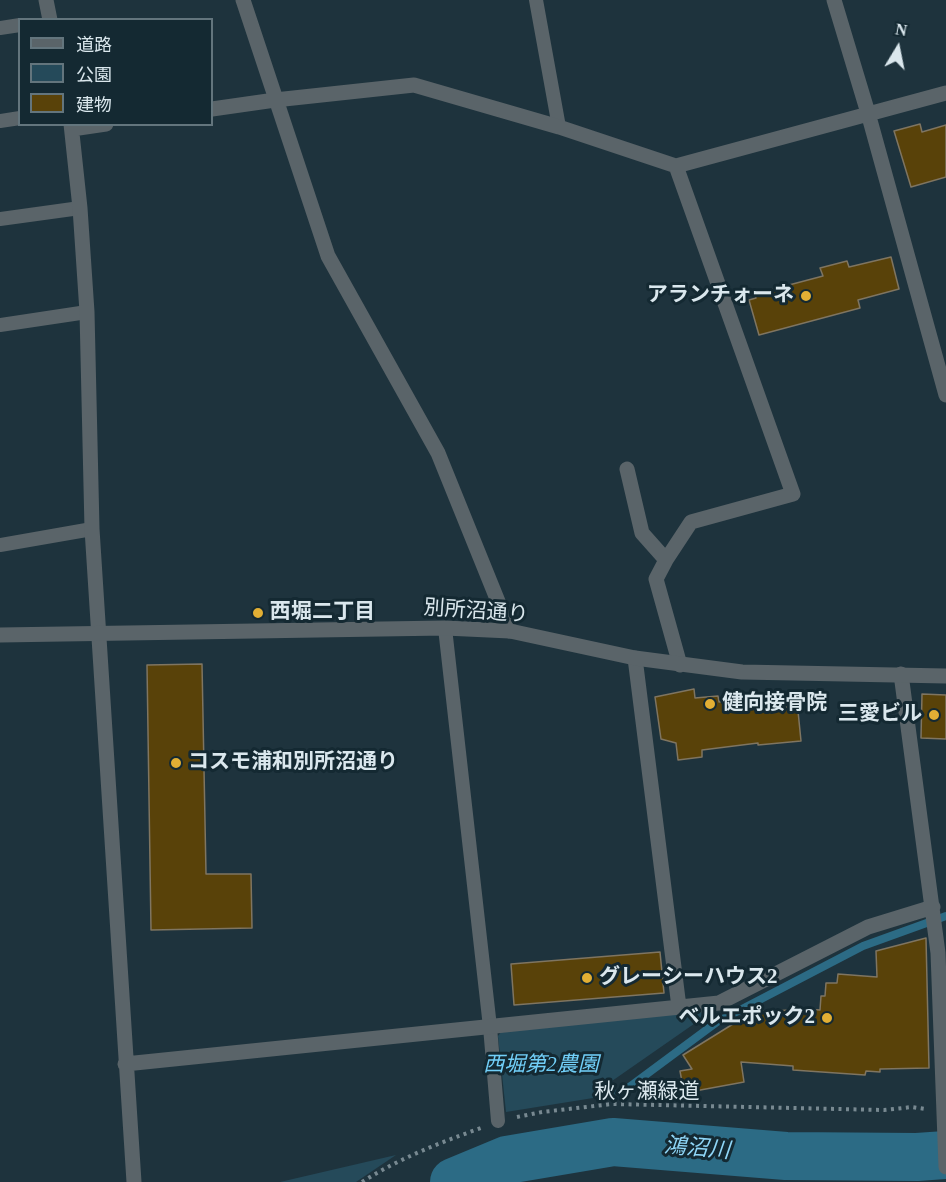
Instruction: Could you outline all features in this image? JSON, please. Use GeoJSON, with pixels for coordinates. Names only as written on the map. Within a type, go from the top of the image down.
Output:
{"type":"FeatureCollection","features":[{"type":"Feature","properties":{"kind":"street"},"geometry":{"type":"LineString","coordinates":[[46,0],[50,18]]}},
{"type":"Feature","properties":{"kind":"street"},"geometry":{"type":"LineString","coordinates":[[243,0],[328,256],[438,453],[510,631]]}},
{"type":"Feature","properties":{"kind":"street"},"geometry":{"type":"LineString","coordinates":[[834,0],[868,113],[946,395]]}},
{"type":"Feature","properties":{"kind":"street"},"geometry":{"type":"LineString","coordinates":[[213,109],[414,85],[676,166],[946,93]]}},
{"type":"Feature","properties":{"kind":"street"},"geometry":{"type":"LineString","coordinates":[[72,127],[87,312],[92,529],[134,1182]]}},
{"type":"Feature","properties":{"kind":"street"},"geometry":{"type":"LineString","coordinates":[[676,166],[793,494],[691,522],[656,579],[680,665]]}},
{"type":"Feature","properties":{"kind":"street"},"geometry":{"type":"LineString","coordinates":[[627,469],[642,533],[666,560]]}},
{"type":"Feature","properties":{"kind":"street","name":"別所沼通り"},"geometry":{"type":"LineString","coordinates":[[0,635],[445,628],[510,631],[635,658],[742,672],[946,676]]}},
{"type":"Feature","properties":{"kind":"street"},"geometry":{"type":"LineString","coordinates":[[635,658],[679,1007]]}},
{"type":"Feature","properties":{"kind":"street"},"geometry":{"type":"LineString","coordinates":[[901,674],[933,908],[939,931],[946,1167]]}},
{"type":"Feature","properties":{"kind":"street"},"geometry":{"type":"LineString","coordinates":[[126,1064],[719,1003],[868,927],[933,908]]}},
{"type":"Feature","properties":{"kind":"lane"},"geometry":{"type":"LineString","coordinates":[[536,0],[559,128]]}},
{"type":"Feature","properties":{"kind":"lane"},"geometry":{"type":"LineString","coordinates":[[0,28],[18,25]]}},
{"type":"Feature","properties":{"kind":"lane"},"geometry":{"type":"LineString","coordinates":[[0,121],[18,118]]}},
{"type":"Feature","properties":{"kind":"lane"},"geometry":{"type":"LineString","coordinates":[[0,219],[80,208]]}},
{"type":"Feature","properties":{"kind":"lane"},"geometry":{"type":"LineString","coordinates":[[0,325],[87,312]]}},
{"type":"Feature","properties":{"kind":"lane"},"geometry":{"type":"LineString","coordinates":[[0,544],[92,529]]}},
{"type":"Feature","properties":{"kind":"lane"},"geometry":{"type":"LineString","coordinates":[[445,628],[490,1027],[498,1121]]}},
{"type":"Feature","properties":{"kind":"path","name":"秋ヶ瀬緑道"},"geometry":{"type":"LineString","coordinates":[[362,1182],[428,1146],[498,1121],[542,1112],[612,1104],[884,1110],[912,1107],[944,1113]]}},
{"type":"Feature","properties":{"kind":"green space","name":"西堀第2農園"},"geometry":{"type":"Polygon","coordinates":[[[714,1010],[612,1081],[618,1094],[506,1112],[498,1036],[504,1028],[714,1010]]]}},
{"type":"Feature","properties":{"kind":"green space"},"geometry":{"type":"Polygon","coordinates":[[[396,1155],[356,1182],[280,1182],[396,1155]]]}},
{"type":"Feature","properties":{"kind":"building"},"geometry":{"type":"Polygon","coordinates":[[[920,124],[922,132],[946,125],[946,177],[911,187],[894,131],[920,124]]]}},
{"type":"Feature","properties":{"kind":"building","name":"アランチォーネ"},"geometry":{"type":"Polygon","coordinates":[[[891,257],[899,289],[858,300],[860,308],[759,335],[749,300],[756,298],[755,294],[823,276],[820,268],[847,261],[849,267],[891,257]]]}},
{"type":"Feature","properties":{"kind":"building","name":"コスモ浦和別所沼通り"},"geometry":{"type":"Polygon","coordinates":[[[202,664],[206,874],[251,874],[252,928],[151,930],[147,665],[202,664]]]}},
{"type":"Feature","properties":{"kind":"building"},"geometry":{"type":"Polygon","coordinates":[[[694,689],[695,698],[718,696],[719,702],[762,697],[764,709],[787,707],[788,712],[798,711],[801,741],[758,745],[758,743],[702,750],[702,757],[678,760],[676,743],[661,739],[655,697],[694,689]]]}},
{"type":"Feature","properties":{"kind":"building","name":"三愛ビル"},"geometry":{"type":"Polygon","coordinates":[[[922,694],[946,695],[946,739],[921,738],[922,694]]]}},
{"type":"Feature","properties":{"kind":"building"},"geometry":{"type":"Polygon","coordinates":[[[926,938],[929,1068],[880,1069],[880,1072],[866,1071],[865,1075],[793,1070],[793,1066],[741,1062],[744,1082],[684,1093],[680,1071],[692,1069],[683,1055],[733,1024],[733,1019],[745,1019],[745,1012],[792,1010],[792,1008],[820,1010],[821,996],[825,996],[826,983],[837,983],[838,974],[877,977],[876,951],[926,938]]]}},
{"type":"Feature","properties":{"kind":"building","name":"グレーシーハウス2"},"geometry":{"type":"Polygon","coordinates":[[[660,952],[664,993],[514,1005],[511,964],[660,952]]]}},
{"type":"Feature","properties":{"kind":"waterway"},"geometry":{"type":"LineString","coordinates":[[628,1088],[717,1022],[863,946],[946,916]]}},
{"type":"Feature","properties":{"kind":"waterway","name":"鴻沼川"},"geometry":{"type":"LineString","coordinates":[[454,1182],[507,1160],[613,1142],[786,1156],[917,1157],[946,1155]]}},
{"type":"Feature","properties":{"kind":"place","name":"アランチォーネ"},"geometry":{"type":"Point","coordinates":[806,296]}},
{"type":"Feature","properties":{"kind":"place","name":"西堀二丁目"},"geometry":{"type":"Point","coordinates":[258,613]}},
{"type":"Feature","properties":{"kind":"place","name":"健向接骨院"},"geometry":{"type":"Point","coordinates":[710,704]}},
{"type":"Feature","properties":{"kind":"place","name":"三愛ビル"},"geometry":{"type":"Point","coordinates":[934,715]}},
{"type":"Feature","properties":{"kind":"place","name":"コスモ浦和別所沼通り"},"geometry":{"type":"Point","coordinates":[176,763]}},
{"type":"Feature","properties":{"kind":"place","name":"グレーシーハウス2"},"geometry":{"type":"Point","coordinates":[587,978]}},
{"type":"Feature","properties":{"kind":"place","name":"ベルエポック2"},"geometry":{"type":"Point","coordinates":[827,1018]}}]}
